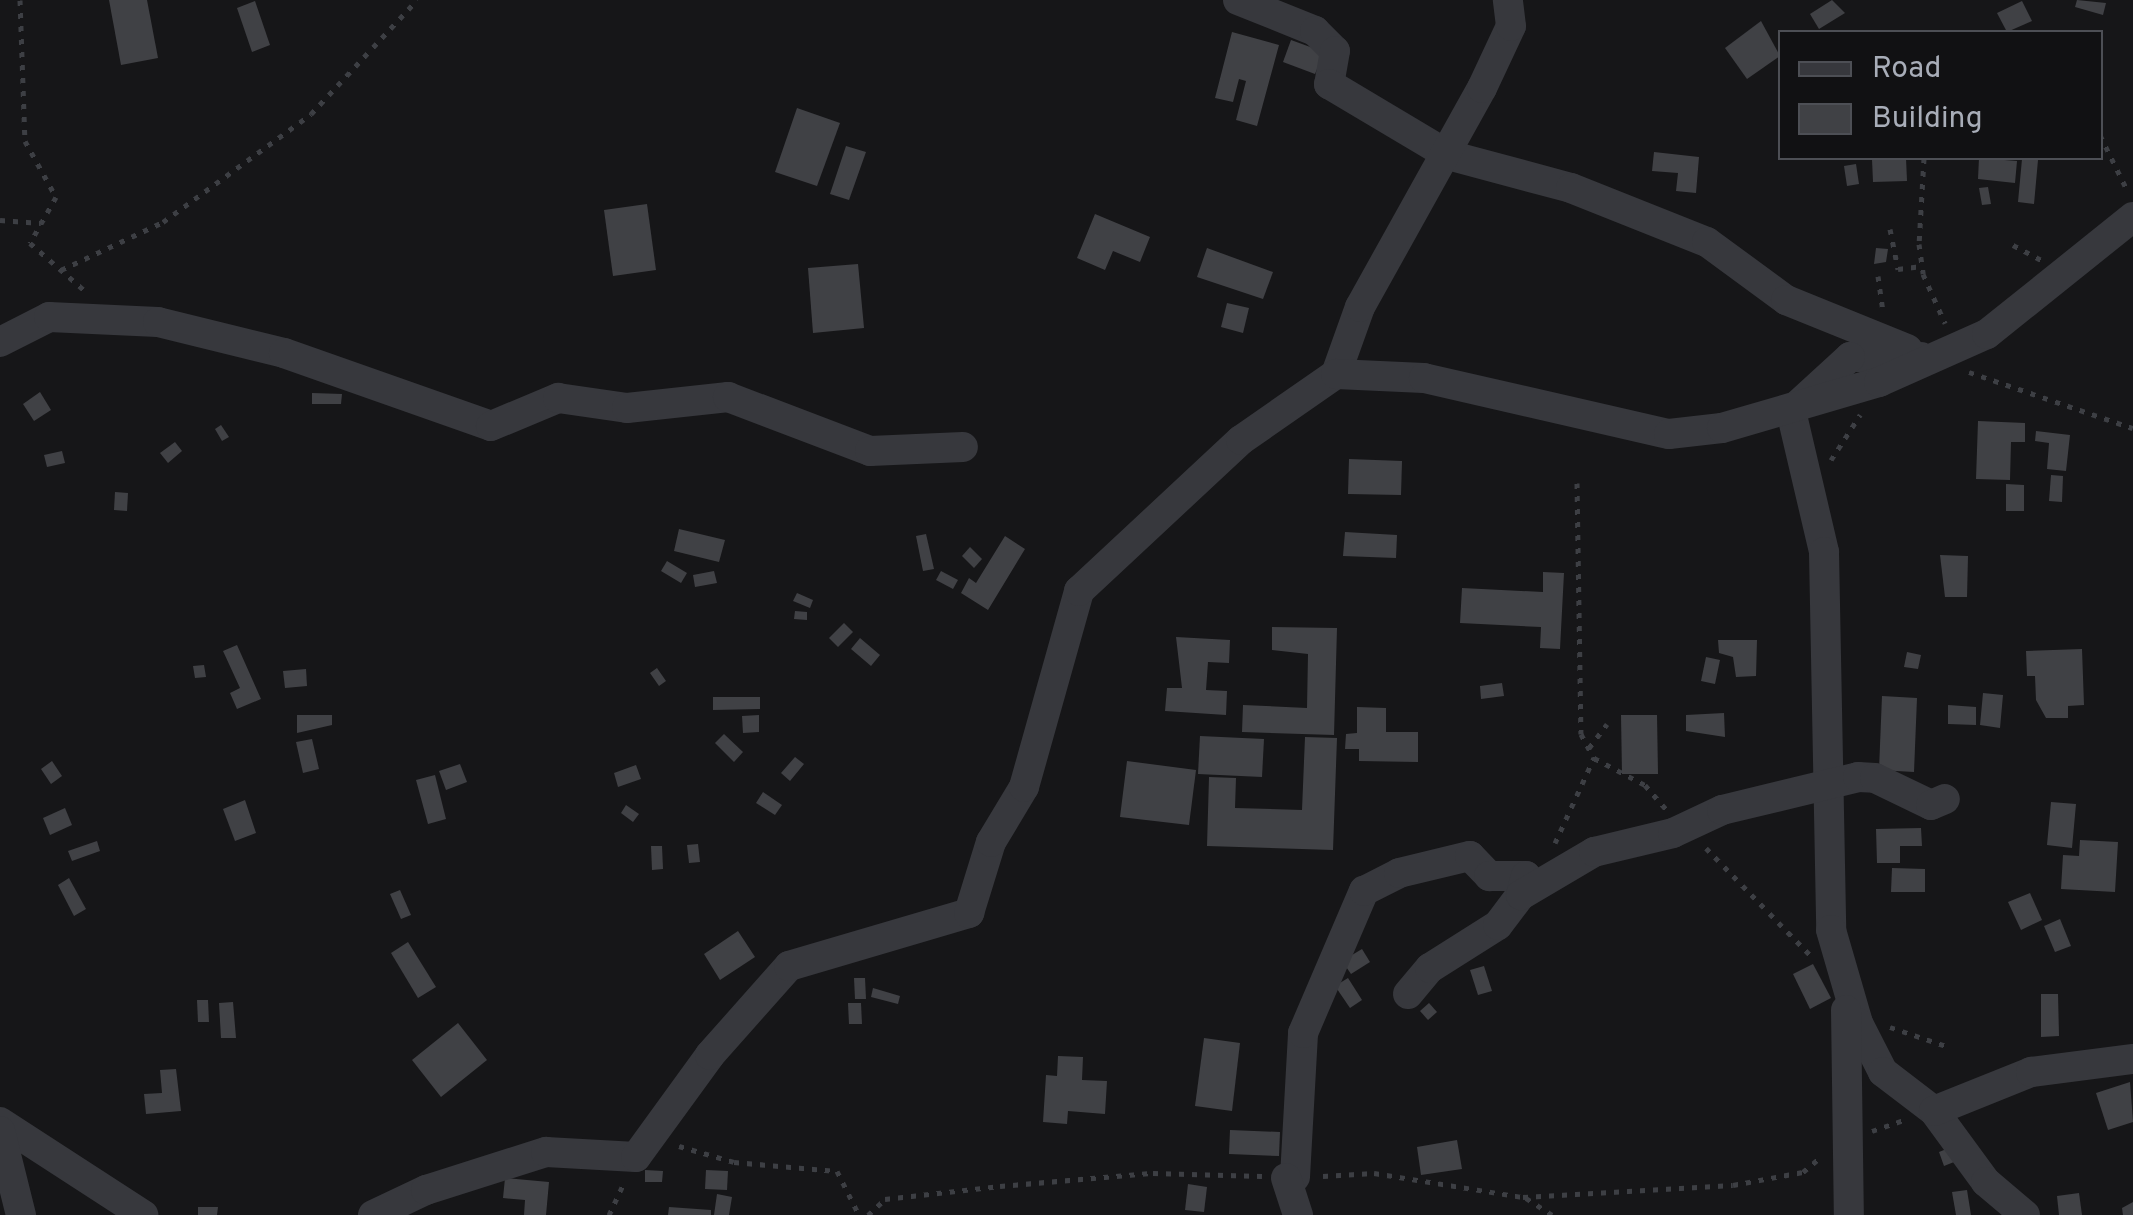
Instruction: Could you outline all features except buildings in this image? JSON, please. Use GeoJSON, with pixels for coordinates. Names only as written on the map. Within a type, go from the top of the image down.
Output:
{"type":"FeatureCollection","features":[{"type":"Feature","properties":{"kind":"street"},"geometry":{"type":"LineString","coordinates":[[1238,0],[1316,31],[1335,51],[1329,84],[1448,155],[1572,188],[1707,242],[1786,300],[1931,356]]}},
{"type":"Feature","properties":{"kind":"street"},"geometry":{"type":"LineString","coordinates":[[373,1215],[546,1152],[636,1157],[710,1055],[789,966],[970,913],[991,842],[1024,786],[1080,591],[1241,440],[1336,374],[1360,307],[1448,155],[1510,26],[1508,0]]}},
{"type":"Feature","properties":{"kind":"street"},"geometry":{"type":"LineString","coordinates":[[1336,374],[1424,378],[1669,434],[1791,411],[1879,382],[1987,334],[2133,213]]}},
{"type":"Feature","properties":{"kind":"street"},"geometry":{"type":"LineString","coordinates":[[0,342],[49,317],[158,322],[284,353],[491,426],[558,398],[627,408],[728,397],[870,451],[964,447]]}},
{"type":"Feature","properties":{"kind":"street"},"geometry":{"type":"LineString","coordinates":[[1791,411],[1850,357],[1931,356]]}},
{"type":"Feature","properties":{"kind":"street"},"geometry":{"type":"LineString","coordinates":[[1791,411],[1824,552],[1831,930],[1847,994],[1883,1072],[1934,1111],[1986,1182],[2025,1215]]}},
{"type":"Feature","properties":{"kind":"street"},"geometry":{"type":"LineString","coordinates":[[1408,994],[1430,968],[1498,925],[1532,887],[1594,852],[1685,827],[1722,810],[1876,778],[1930,805],[1945,799]]}},
{"type":"Feature","properties":{"kind":"street"},"geometry":{"type":"LineString","coordinates":[[1298,1215],[1290,1177],[1303,1033],[1364,891],[1399,873],[1470,856],[1489,876],[1526,876],[1532,887]]}},
{"type":"Feature","properties":{"kind":"street"},"geometry":{"type":"LineString","coordinates":[[1847,994],[1848,1215]]}},
{"type":"Feature","properties":{"kind":"street"},"geometry":{"type":"LineString","coordinates":[[1934,1111],[2031,1072],[2133,1059]]}},
{"type":"Feature","properties":{"kind":"street"},"geometry":{"type":"LineString","coordinates":[[0,1122],[143,1215]]}},
{"type":"Feature","properties":{"kind":"street"},"geometry":{"type":"LineString","coordinates":[[0,1131],[21,1215]]}},
{"type":"Feature","properties":{"kind":"path"},"geometry":{"type":"LineString","coordinates":[[20,0],[26,142],[56,197],[30,243],[117,320]]}},
{"type":"Feature","properties":{"kind":"path"},"geometry":{"type":"LineString","coordinates":[[61,270],[163,222],[311,114],[416,0]]}},
{"type":"Feature","properties":{"kind":"path"},"geometry":{"type":"LineString","coordinates":[[2103,142],[2133,213]]}},
{"type":"Feature","properties":{"kind":"path"},"geometry":{"type":"LineString","coordinates":[[1924,160],[1922,266],[1952,338],[1931,356],[2133,428]]}},
{"type":"Feature","properties":{"kind":"path"},"geometry":{"type":"LineString","coordinates":[[0,220],[41,223]]}},
{"type":"Feature","properties":{"kind":"path"},"geometry":{"type":"LineString","coordinates":[[1890,229],[1898,270],[1922,266]]}},
{"type":"Feature","properties":{"kind":"path"},"geometry":{"type":"LineString","coordinates":[[1807,490],[1879,382]]}},
{"type":"Feature","properties":{"kind":"path"},"geometry":{"type":"LineString","coordinates":[[1577,483],[1580,734],[1594,758],[1645,784],[1847,994],[1920,1042],[1948,1047]]}},
{"type":"Feature","properties":{"kind":"path"},"geometry":{"type":"LineString","coordinates":[[1589,748],[1607,724]]}},
{"type":"Feature","properties":{"kind":"path"},"geometry":{"type":"LineString","coordinates":[[1532,887],[1594,758]]}},
{"type":"Feature","properties":{"kind":"path"},"geometry":{"type":"LineString","coordinates":[[868,1215],[885,1199],[1152,1173],[1290,1177],[1374,1173],[1523,1197],[1733,1185],[1804,1172],[1849,1142],[1934,1111]]}},
{"type":"Feature","properties":{"kind":"path"},"geometry":{"type":"LineString","coordinates":[[671,1150],[685,1143],[734,1162],[838,1171],[859,1215]]}},
{"type":"Feature","properties":{"kind":"path"},"geometry":{"type":"LineString","coordinates":[[1523,1197],[1552,1215]]}}]}
